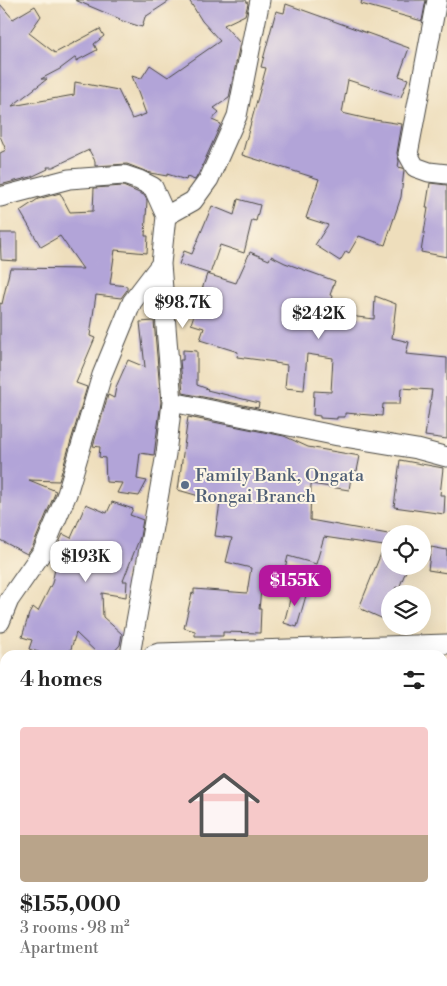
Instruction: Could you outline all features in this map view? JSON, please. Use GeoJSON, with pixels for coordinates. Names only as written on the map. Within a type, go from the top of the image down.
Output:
{"type":"FeatureCollection","features":[{"type":"Feature","properties":{"kind":"street"},"geometry":{"type":"LineString","coordinates":[[166,216],[193,201],[209,178],[237,116],[260,0]]}},
{"type":"Feature","properties":{"kind":"street"},"geometry":{"type":"LineString","coordinates":[[437,0],[408,154],[415,167],[429,172],[447,174]]}},
{"type":"Feature","properties":{"kind":"street"},"geometry":{"type":"LineString","coordinates":[[0,197],[69,179],[124,175],[153,188],[166,216],[161,264],[172,402],[166,454],[131,650]]}},
{"type":"Feature","properties":{"kind":"street"},"geometry":{"type":"LineString","coordinates":[[0,622],[9,600],[42,551],[67,494],[102,375],[132,302],[161,264]]}},
{"type":"Feature","properties":{"kind":"street"},"geometry":{"type":"LineString","coordinates":[[172,402],[338,436],[417,449],[447,457]]}},
{"type":"Feature","properties":{"kind":"street"},"geometry":{"type":"LineString","coordinates":[[255,650],[447,644]]}},
{"type":"Feature","properties":{"kind":"building"},"geometry":{"type":"Polygon","coordinates":[[[75,0],[171,0],[145,17],[142,27],[119,20],[75,0]]]}},
{"type":"Feature","properties":{"kind":"building"},"geometry":{"type":"Polygon","coordinates":[[[189,0],[246,0],[248,4],[245,15],[224,25],[240,43],[229,98],[214,108],[219,112],[212,120],[221,124],[195,180],[187,177],[186,180],[167,174],[167,176],[150,173],[127,164],[95,166],[95,161],[89,150],[53,167],[47,167],[48,169],[31,177],[0,185],[0,153],[6,150],[0,136],[0,4],[13,19],[35,6],[41,16],[29,33],[55,53],[100,29],[104,36],[94,44],[97,50],[76,61],[76,57],[60,69],[41,79],[47,79],[12,106],[74,95],[75,82],[118,90],[132,119],[146,114],[132,76],[141,79],[150,65],[168,77],[220,41],[202,21],[189,0]]]}},
{"type":"Feature","properties":{"kind":"building"},"geometry":{"type":"Polygon","coordinates":[[[362,0],[426,0],[422,21],[361,4],[362,0]]]}},
{"type":"Feature","properties":{"kind":"building"},"geometry":{"type":"Polygon","coordinates":[[[286,4],[409,48],[399,76],[408,79],[401,97],[348,80],[342,113],[402,124],[397,153],[398,167],[404,170],[401,197],[385,245],[359,236],[349,253],[346,251],[340,261],[315,245],[328,225],[306,218],[319,179],[242,155],[266,68],[261,67],[276,11],[284,13],[286,4]]]}},
{"type":"Feature","properties":{"kind":"building"},"geometry":{"type":"Polygon","coordinates":[[[430,183],[447,185],[447,257],[421,252],[430,183]]]}},
{"type":"Feature","properties":{"kind":"building"},"geometry":{"type":"Polygon","coordinates":[[[123,186],[144,195],[147,200],[145,236],[148,236],[147,253],[115,250],[110,284],[127,286],[127,290],[121,298],[96,295],[90,336],[95,338],[76,383],[87,387],[59,481],[29,480],[56,491],[33,546],[27,554],[0,540],[0,303],[2,304],[10,268],[83,269],[60,236],[41,247],[20,211],[38,199],[60,193],[70,212],[93,211],[94,188],[123,186]]]}},
{"type":"Feature","properties":{"kind":"building"},"geometry":{"type":"Polygon","coordinates":[[[238,199],[260,205],[256,221],[252,220],[244,253],[220,245],[210,274],[179,264],[184,251],[192,254],[212,206],[234,215],[238,199]]]}},
{"type":"Feature","properties":{"kind":"building"},"geometry":{"type":"Polygon","coordinates":[[[0,233],[17,233],[17,261],[1,260],[0,233]]]}},
{"type":"Feature","properties":{"kind":"building"},"geometry":{"type":"Polygon","coordinates":[[[250,252],[269,260],[271,256],[335,281],[330,295],[333,296],[332,300],[357,317],[374,319],[375,296],[396,304],[392,338],[409,342],[406,354],[447,358],[447,439],[425,436],[432,390],[401,388],[400,404],[383,404],[382,416],[345,413],[345,417],[337,417],[337,419],[320,418],[320,416],[313,415],[314,391],[331,392],[333,358],[307,354],[304,390],[285,388],[287,365],[237,357],[238,352],[200,340],[204,328],[191,324],[207,274],[236,283],[250,252]]]}},
{"type":"Feature","properties":{"kind":"building"},"geometry":{"type":"Polygon","coordinates":[[[154,321],[161,402],[154,455],[140,453],[137,479],[147,481],[139,496],[117,493],[122,483],[106,482],[105,458],[99,457],[100,447],[93,446],[108,395],[114,398],[116,387],[128,360],[145,367],[140,322],[154,321]]]}},
{"type":"Feature","properties":{"kind":"building"},"geometry":{"type":"Polygon","coordinates":[[[183,350],[197,351],[197,385],[207,390],[259,403],[258,408],[183,393],[180,360],[183,360],[183,350]]]}},
{"type":"Feature","properties":{"kind":"building"},"geometry":{"type":"Polygon","coordinates":[[[188,417],[284,436],[308,447],[360,456],[357,471],[352,471],[349,490],[311,484],[310,520],[381,533],[381,546],[324,537],[316,564],[288,556],[283,576],[263,571],[259,609],[261,609],[260,633],[223,632],[223,636],[195,636],[195,631],[184,628],[194,589],[247,593],[251,568],[226,562],[232,538],[215,536],[220,503],[202,498],[203,487],[199,496],[178,490],[188,417]]]}},
{"type":"Feature","properties":{"kind":"building"},"geometry":{"type":"Polygon","coordinates":[[[400,460],[443,468],[440,495],[445,495],[444,514],[394,507],[400,460]]]}},
{"type":"Feature","properties":{"kind":"building"},"geometry":{"type":"Polygon","coordinates":[[[112,502],[133,509],[130,515],[143,520],[140,537],[123,581],[127,581],[126,597],[102,593],[103,617],[122,634],[120,645],[116,650],[94,650],[76,633],[71,650],[29,649],[32,640],[22,637],[29,614],[33,607],[38,611],[52,583],[59,550],[56,549],[63,534],[71,538],[86,504],[107,513],[112,502]]]}},
{"type":"Feature","properties":{"kind":"building"},"geometry":{"type":"Polygon","coordinates":[[[431,547],[447,550],[447,573],[431,570],[431,547]]]}},
{"type":"Feature","properties":{"kind":"building"},"geometry":{"type":"Polygon","coordinates":[[[381,553],[381,575],[404,575],[400,585],[381,585],[381,618],[359,608],[381,553]]]}},
{"type":"Feature","properties":{"kind":"building"},"geometry":{"type":"Polygon","coordinates":[[[293,588],[307,592],[297,627],[284,623],[293,588]]]}},
{"type":"Feature","properties":{"kind":"place","name":"Family Bank, Ongata Rongai Branch"},"geometry":{"type":"Point","coordinates":[185,485]}}]}
